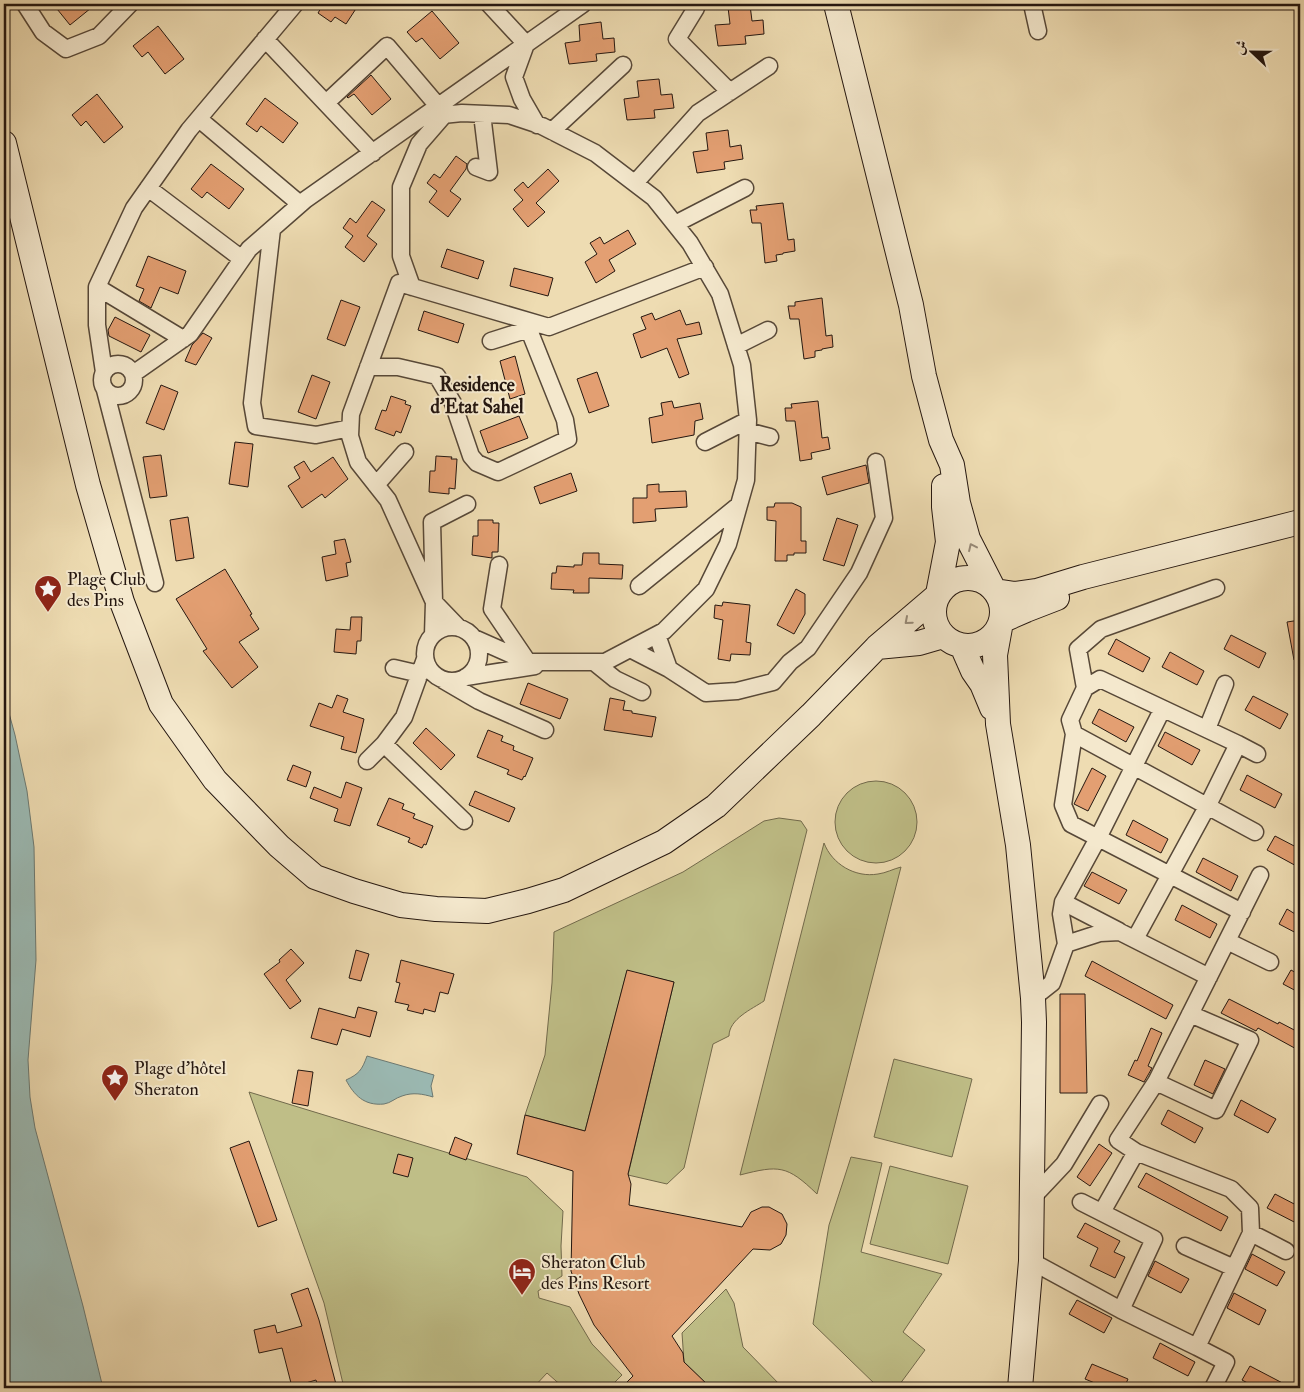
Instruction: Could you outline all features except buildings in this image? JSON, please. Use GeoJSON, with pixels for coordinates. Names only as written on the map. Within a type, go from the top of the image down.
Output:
{"type":"FeatureCollection","features":[{"type":"Feature","properties":{"kind":"main road"},"geometry":{"type":"LineString","coordinates":[[836,4],[911,305],[924,376],[941,440],[952,465],[958,503],[968,539],[995,590],[1002,611],[996,655],[998,724],[1018,845],[1033,998],[1031,1261],[1020,1388]]}},
{"type":"Feature","properties":{"kind":"main road"},"geometry":{"type":"LineString","coordinates":[[4,143],[90,494],[122,602],[161,704],[215,780],[279,846],[315,877],[354,891],[401,904],[436,909],[487,911],[564,890],[664,842],[716,806],[805,721],[877,647],[955,580],[977,579],[987,583],[995,590],[1015,594],[1037,591],[1300,522]]}},
{"type":"Feature","properties":{"kind":"main road"},"geometry":{"type":"LineString","coordinates":[[941,440],[944,507],[948,542],[938,594],[934,604],[934,616],[937,627],[952,641],[982,684],[998,724]]}},
{"type":"Feature","properties":{"kind":"main road"},"geometry":{"type":"LineString","coordinates":[[877,647],[952,641],[972,646],[981,644],[990,639],[1001,622],[1040,604],[1086,589],[1300,538]]}},
{"type":"Feature","properties":{"kind":"street"},"geometry":{"type":"LineString","coordinates":[[24,4],[43,32],[66,49],[99,36],[130,4]]}},
{"type":"Feature","properties":{"kind":"street"},"geometry":{"type":"LineString","coordinates":[[155,583],[102,381],[104,372],[97,325],[97,287],[134,208],[198,118],[295,4]]}},
{"type":"Feature","properties":{"kind":"street"},"geometry":{"type":"LineString","coordinates":[[489,4],[526,44]]}},
{"type":"Feature","properties":{"kind":"street"},"geometry":{"type":"LineString","coordinates":[[133,374],[190,334],[249,249],[300,204],[423,117],[441,110],[526,44],[582,4]]}},
{"type":"Feature","properties":{"kind":"street"},"geometry":{"type":"LineString","coordinates":[[1032,4],[1038,31]]}},
{"type":"Feature","properties":{"kind":"street"},"geometry":{"type":"LineString","coordinates":[[696,8],[677,39],[730,92]]}},
{"type":"Feature","properties":{"kind":"street"},"geometry":{"type":"LineString","coordinates":[[265,39],[373,153]]}},
{"type":"Feature","properties":{"kind":"street"},"geometry":{"type":"LineString","coordinates":[[526,44],[514,77],[522,99],[545,128]]}},
{"type":"Feature","properties":{"kind":"street"},"geometry":{"type":"LineString","coordinates":[[326,103],[386,46],[441,110],[510,115],[545,128],[595,153],[654,198],[690,243],[705,267],[720,294],[742,365],[748,425],[746,480],[728,544],[706,589],[664,631],[605,662],[528,662],[474,638],[459,628],[434,602],[388,500],[358,462],[350,436],[351,414],[399,283],[527,324],[550,327],[705,267]]}},
{"type":"Feature","properties":{"kind":"street"},"geometry":{"type":"LineString","coordinates":[[545,128],[623,65]]}},
{"type":"Feature","properties":{"kind":"street"},"geometry":{"type":"LineString","coordinates":[[634,183],[698,113],[769,66]]}},
{"type":"Feature","properties":{"kind":"street"},"geometry":{"type":"LineString","coordinates":[[412,287],[400,256],[401,187],[419,144],[441,110]]}},
{"type":"Feature","properties":{"kind":"street"},"geometry":{"type":"LineString","coordinates":[[476,167],[490,172],[482,114]]}},
{"type":"Feature","properties":{"kind":"street"},"geometry":{"type":"LineString","coordinates":[[198,118],[300,204]]}},
{"type":"Feature","properties":{"kind":"street"},"geometry":{"type":"LineString","coordinates":[[148,188],[242,259]]}},
{"type":"Feature","properties":{"kind":"street"},"geometry":{"type":"LineString","coordinates":[[675,224],[746,188]]}},
{"type":"Feature","properties":{"kind":"street"},"geometry":{"type":"LineString","coordinates":[[272,229],[252,403],[256,426],[316,435],[350,428]]}},
{"type":"Feature","properties":{"kind":"street"},"geometry":{"type":"LineString","coordinates":[[97,287],[183,339]]}},
{"type":"Feature","properties":{"kind":"street"},"geometry":{"type":"LineString","coordinates":[[491,341],[527,324]]}},
{"type":"Feature","properties":{"kind":"street"},"geometry":{"type":"LineString","coordinates":[[368,367],[398,367],[437,376],[454,403],[471,456],[477,463],[498,472],[568,439],[565,420],[527,324]]}},
{"type":"Feature","properties":{"kind":"street"},"geometry":{"type":"LineString","coordinates":[[736,346],[768,330]]}},
{"type":"Feature","properties":{"kind":"street"},"geometry":{"type":"LineString","coordinates":[[104,372],[111,365],[122,364],[127,366],[133,374],[134,385],[128,393],[123,395],[113,396],[105,390]]}},
{"type":"Feature","properties":{"kind":"street"},"geometry":{"type":"LineString","coordinates":[[113,422],[123,395]]}},
{"type":"Feature","properties":{"kind":"street"},"geometry":{"type":"LineString","coordinates":[[748,425],[770,437]]}},
{"type":"Feature","properties":{"kind":"street"},"geometry":{"type":"LineString","coordinates":[[705,442],[748,425]]}},
{"type":"Feature","properties":{"kind":"street"},"geometry":{"type":"LineString","coordinates":[[376,486],[405,452]]}},
{"type":"Feature","properties":{"kind":"street"},"geometry":{"type":"LineString","coordinates":[[630,649],[669,669],[706,693],[737,691],[773,682],[790,662],[808,648],[859,573],[884,518],[876,462]]}},
{"type":"Feature","properties":{"kind":"street"},"geometry":{"type":"LineString","coordinates":[[433,635],[432,522],[467,504]]}},
{"type":"Feature","properties":{"kind":"street"},"geometry":{"type":"LineString","coordinates":[[639,586],[739,505]]}},
{"type":"Feature","properties":{"kind":"street"},"geometry":{"type":"LineString","coordinates":[[499,565],[492,609],[528,662]]}},
{"type":"Feature","properties":{"kind":"street"},"geometry":{"type":"LineString","coordinates":[[1085,688],[1078,649],[1101,629],[1216,588]]}},
{"type":"Feature","properties":{"kind":"street"},"geometry":{"type":"LineString","coordinates":[[367,761],[384,744],[404,717],[422,666],[428,642],[433,635],[445,628],[459,628]]}},
{"type":"Feature","properties":{"kind":"street"},"geometry":{"type":"LineString","coordinates":[[657,635],[669,669]]}},
{"type":"Feature","properties":{"kind":"street"},"geometry":{"type":"LineString","coordinates":[[466,677],[473,671],[479,655],[478,646],[474,638]]}},
{"type":"Feature","properties":{"kind":"street"},"geometry":{"type":"LineString","coordinates":[[594,662],[615,679],[642,692]]}},
{"type":"Feature","properties":{"kind":"street"},"geometry":{"type":"LineString","coordinates":[[441,679],[458,680],[466,677],[552,663]]}},
{"type":"Feature","properties":{"kind":"street"},"geometry":{"type":"LineString","coordinates":[[394,668],[422,666],[428,668],[441,679],[480,701],[545,730]]}},
{"type":"Feature","properties":{"kind":"street"},"geometry":{"type":"LineString","coordinates":[[1242,912],[1071,824],[1063,806],[1074,734],[1070,720],[1085,688],[1100,679],[1257,754]]}},
{"type":"Feature","properties":{"kind":"street"},"geometry":{"type":"LineString","coordinates":[[1207,729],[1225,684]]}},
{"type":"Feature","properties":{"kind":"street"},"geometry":{"type":"LineString","coordinates":[[1033,998],[1052,982],[1066,944],[1061,914],[1063,902],[1098,838],[1162,710]]}},
{"type":"Feature","properties":{"kind":"street"},"geometry":{"type":"LineString","coordinates":[[1074,734],[1255,832]]}},
{"type":"Feature","properties":{"kind":"street"},"geometry":{"type":"LineString","coordinates":[[384,744],[464,821]]}},
{"type":"Feature","properties":{"kind":"street"},"geometry":{"type":"LineString","coordinates":[[1135,939],[1208,805],[1238,744]]}},
{"type":"Feature","properties":{"kind":"street"},"geometry":{"type":"LineString","coordinates":[[1197,1347],[1251,1233],[1250,1208],[1231,1189],[1136,1152],[1118,1140],[1156,1082],[1260,875]]}},
{"type":"Feature","properties":{"kind":"street"},"geometry":{"type":"LineString","coordinates":[[1063,902],[1209,977]]}},
{"type":"Feature","properties":{"kind":"street"},"geometry":{"type":"LineString","coordinates":[[1066,944],[1100,933],[1120,932]]}},
{"type":"Feature","properties":{"kind":"street"},"geometry":{"type":"LineString","coordinates":[[1227,941],[1270,962]]}},
{"type":"Feature","properties":{"kind":"street"},"geometry":{"type":"LineString","coordinates":[[1156,1082],[1216,1110],[1250,1040],[1190,1014]]}},
{"type":"Feature","properties":{"kind":"street"},"geometry":{"type":"LineString","coordinates":[[1032,1198],[1064,1164],[1100,1104]]}},
{"type":"Feature","properties":{"kind":"street"},"geometry":{"type":"LineString","coordinates":[[1102,1212],[1136,1152]]}},
{"type":"Feature","properties":{"kind":"street"},"geometry":{"type":"LineString","coordinates":[[1082,1202],[1154,1239],[1121,1310]]}},
{"type":"Feature","properties":{"kind":"street"},"geometry":{"type":"LineString","coordinates":[[1251,1233],[1286,1251]]}},
{"type":"Feature","properties":{"kind":"street"},"geometry":{"type":"LineString","coordinates":[[1186,1246],[1234,1268]]}},
{"type":"Feature","properties":{"kind":"street"},"geometry":{"type":"LineString","coordinates":[[1031,1261],[1121,1310],[1226,1362],[1213,1388]]}},
{"type":"Feature","properties":{"kind":"shaded area"},"geometry":{"type":"Polygon","coordinates":[[[876,781],[892,784],[905,793],[914,806],[917,822],[914,838],[905,851],[892,860],[876,863],[860,860],[847,851],[838,838],[835,822],[838,806],[847,793],[860,784],[876,781]]]}},
{"type":"Feature","properties":{"kind":"shaded area"},"geometry":{"type":"Polygon","coordinates":[[[779,818],[801,821],[807,830],[764,1001],[748,1011],[733,1024],[729,1036],[713,1044],[684,1168],[667,1184],[628,1175],[674,982],[627,971],[585,1131],[525,1115],[545,1055],[552,983],[554,932],[683,872],[764,821],[779,818]]]}},
{"type":"Feature","properties":{"kind":"shaded area"},"geometry":{"type":"Polygon","coordinates":[[[824,843],[828,851],[839,863],[845,868],[861,874],[884,873],[901,867],[817,1194],[798,1177],[782,1170],[764,1170],[740,1175],[824,843]]]}},
{"type":"Feature","properties":{"kind":"shaded area"},"geometry":{"type":"Polygon","coordinates":[[[894,1059],[972,1079],[952,1157],[874,1137],[894,1059]]]}},
{"type":"Feature","properties":{"kind":"shaded area"},"geometry":{"type":"Polygon","coordinates":[[[249,1092],[527,1177],[563,1211],[562,1276],[538,1291],[539,1298],[570,1307],[592,1344],[622,1375],[609,1388],[564,1388],[547,1373],[533,1388],[344,1388],[324,1303],[249,1092]]]}},
{"type":"Feature","properties":{"kind":"shaded area"},"geometry":{"type":"Polygon","coordinates":[[[851,1157],[882,1163],[861,1252],[942,1274],[903,1332],[925,1350],[897,1388],[879,1388],[813,1324],[829,1225],[851,1157]]]}},
{"type":"Feature","properties":{"kind":"shaded area"},"geometry":{"type":"Polygon","coordinates":[[[890,1166],[968,1186],[948,1264],[870,1244],[890,1166]]]}},
{"type":"Feature","properties":{"kind":"shaded area"},"geometry":{"type":"Polygon","coordinates":[[[726,1289],[734,1303],[743,1347],[783,1388],[711,1388],[684,1362],[682,1333],[726,1289]]]}},
{"type":"Feature","properties":{"kind":"water"},"geometry":{"type":"Polygon","coordinates":[[[4,695],[27,791],[34,847],[36,960],[28,1060],[30,1097],[35,1128],[103,1388],[4,1388],[4,695]]]}},
{"type":"Feature","properties":{"kind":"water"},"geometry":{"type":"Polygon","coordinates":[[[367,1056],[434,1075],[431,1086],[433,1097],[422,1094],[410,1094],[386,1103],[377,1104],[360,1098],[346,1080],[359,1071],[367,1056]]]}},
{"type":"Feature","properties":{"kind":"place","name":"Plage Club des Pins"},"geometry":{"type":"Point","coordinates":[48,613]}},
{"type":"Feature","properties":{"kind":"place","name":"Plage d'hôtel Sheraton"},"geometry":{"type":"Point","coordinates":[115,1102]}},
{"type":"Feature","properties":{"kind":"place","name":"Sheraton Club des Pins Resort"},"geometry":{"type":"Point","coordinates":[522,1296]}},
{"type":"Feature","properties":{"kind":"district","name":"Residence d'Etat Sahel"},"geometry":{"type":"Point","coordinates":[477,395]}}]}
